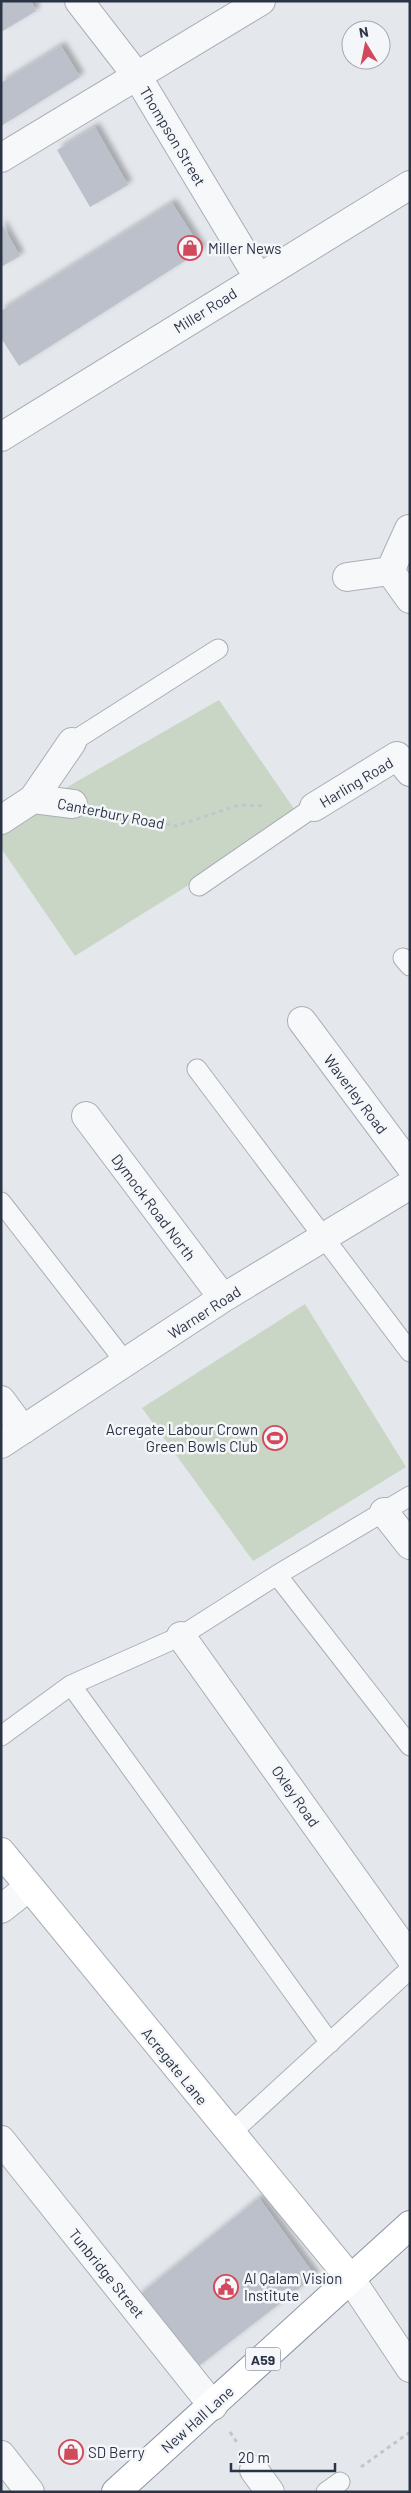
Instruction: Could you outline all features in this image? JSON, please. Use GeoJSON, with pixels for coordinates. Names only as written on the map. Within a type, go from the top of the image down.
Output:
{"type":"FeatureCollection","features":[{"type":"Feature","properties":{"kind":"main road","name":"Acregate Lane"},"geometry":{"type":"LineString","coordinates":[[1,1852],[350,2278]]}},
{"type":"Feature","properties":{"kind":"main road","name":"New Hall Lane"},"geometry":{"type":"LineString","coordinates":[[116,2492],[213,2406],[350,2278],[410,2225]]}},
{"type":"Feature","properties":{"kind":"street","name":"Thompson Street"},"geometry":{"type":"LineString","coordinates":[[79,1],[137,76],[258,277]]}},
{"type":"Feature","properties":{"kind":"street"},"geometry":{"type":"LineString","coordinates":[[1,158],[261,1]]}},
{"type":"Feature","properties":{"kind":"street","name":"Miller Road"},"geometry":{"type":"LineString","coordinates":[[1,437],[410,185]]}},
{"type":"Feature","properties":{"kind":"street"},"geometry":{"type":"LineString","coordinates":[[390,571],[409,529]]}},
{"type":"Feature","properties":{"kind":"street"},"geometry":{"type":"LineString","coordinates":[[347,576],[390,571]]}},
{"type":"Feature","properties":{"kind":"street"},"geometry":{"type":"LineString","coordinates":[[390,571],[410,600]]}},
{"type":"Feature","properties":{"kind":"street"},"geometry":{"type":"LineString","coordinates":[[1,820],[33,799],[72,742]]}},
{"type":"Feature","properties":{"kind":"street","name":"Harling Road"},"geometry":{"type":"LineString","coordinates":[[314,807],[406,757]]}},
{"type":"Feature","properties":{"kind":"street","name":"Canterbury Road"},"geometry":{"type":"LineString","coordinates":[[33,799],[73,804]]}},
{"type":"Feature","properties":{"kind":"street","name":"Waverley Road"},"geometry":{"type":"LineString","coordinates":[[302,1022],[410,1166]]}},
{"type":"Feature","properties":{"kind":"street","name":"Dymock Road North"},"geometry":{"type":"LineString","coordinates":[[86,1116],[222,1298]]}},
{"type":"Feature","properties":{"kind":"street","name":"Warner Road"},"geometry":{"type":"LineString","coordinates":[[12,1437],[222,1298],[410,1185]]}},
{"type":"Feature","properties":{"kind":"street"},"geometry":{"type":"LineString","coordinates":[[1,1400],[12,1437]]}},
{"type":"Feature","properties":{"kind":"street"},"geometry":{"type":"LineString","coordinates":[[384,1512],[410,1545]]}},
{"type":"Feature","properties":{"kind":"street","name":"Oxley Road"},"geometry":{"type":"LineString","coordinates":[[182,1636],[410,1957]]}},
{"type":"Feature","properties":{"kind":"street"},"geometry":{"type":"LineString","coordinates":[[1,1909],[29,1888]]}},
{"type":"Feature","properties":{"kind":"street","name":"Tunbridge Street"},"geometry":{"type":"LineString","coordinates":[[1,2140],[213,2406]]}},
{"type":"Feature","properties":{"kind":"street"},"geometry":{"type":"LineString","coordinates":[[350,2278],[410,2368]]}},
{"type":"Feature","properties":{"kind":"street"},"geometry":{"type":"LineString","coordinates":[[1,2455],[30,2492]]}},
{"type":"Feature","properties":{"kind":"street"},"geometry":{"type":"LineString","coordinates":[[254,2470],[270,2492]]}},
{"type":"Feature","properties":{"kind":"lane"},"geometry":{"type":"LineString","coordinates":[[72,742],[218,649]]}},
{"type":"Feature","properties":{"kind":"lane"},"geometry":{"type":"LineString","coordinates":[[199,886],[314,807]]}},
{"type":"Feature","properties":{"kind":"lane"},"geometry":{"type":"LineString","coordinates":[[196,1069],[410,1352]]}},
{"type":"Feature","properties":{"kind":"lane"},"geometry":{"type":"LineString","coordinates":[[1,1202],[126,1363]]}},
{"type":"Feature","properties":{"kind":"lane"},"geometry":{"type":"LineString","coordinates":[[1,1736],[71,1685],[182,1636],[277,1574],[410,1496]]}},
{"type":"Feature","properties":{"kind":"lane"},"geometry":{"type":"LineString","coordinates":[[277,1574],[410,1746]]}},
{"type":"Feature","properties":{"kind":"lane"},"geometry":{"type":"LineString","coordinates":[[71,1685],[330,2042]]}},
{"type":"Feature","properties":{"kind":"lane"},"geometry":{"type":"LineString","coordinates":[[231,2133],[410,1970]]}},
{"type":"Feature","properties":{"kind":"path","name":"Canterbury Road"},"geometry":{"type":"LineString","coordinates":[[73,804],[176,826],[239,805],[314,807]]}},
{"type":"Feature","properties":{"kind":"path"},"geometry":{"type":"LineString","coordinates":[[213,2406],[254,2470]]}},
{"type":"Feature","properties":{"kind":"path"},"geometry":{"type":"LineString","coordinates":[[333,2487],[410,2432]]}},
{"type":"Feature","properties":{"kind":"green space"},"geometry":{"type":"Polygon","coordinates":[[[219,700],[299,816],[75,956],[1,848],[1,825],[219,700]]]}},
{"type":"Feature","properties":{"kind":"green space","name":"Acregate Labour Crown Green Bowls Club"},"geometry":{"type":"Polygon","coordinates":[[[305,1304],[406,1467],[253,1561],[142,1408],[305,1304]]]}},
{"type":"Feature","properties":{"kind":"building"},"geometry":{"type":"Polygon","coordinates":[[[1,1],[31,1],[36,11],[1,32],[1,1]]]}},
{"type":"Feature","properties":{"kind":"building"},"geometry":{"type":"Polygon","coordinates":[[[61,46],[80,77],[1,126],[1,83],[61,46]]]}},
{"type":"Feature","properties":{"kind":"building"},"geometry":{"type":"Polygon","coordinates":[[[95,127],[128,185],[90,207],[57,150],[95,127]]]}},
{"type":"Feature","properties":{"kind":"building"},"geometry":{"type":"Polygon","coordinates":[[[172,203],[202,250],[19,366],[1,338],[1,311],[172,203]]]}},
{"type":"Feature","properties":{"kind":"building"},"geometry":{"type":"Polygon","coordinates":[[[1,223],[20,256],[1,267],[1,223]]]}},
{"type":"Feature","properties":{"kind":"building","name":"Al Qalam Vision Institute"},"geometry":{"type":"Polygon","coordinates":[[[259,2198],[315,2276],[195,2369],[137,2297],[259,2198]]]}},
{"type":"Feature","properties":{"kind":"place","name":"Miller News"},"geometry":{"type":"Point","coordinates":[190,248]}},
{"type":"Feature","properties":{"kind":"place","name":"Acregate Labour Crown Green Bowls Club"},"geometry":{"type":"Point","coordinates":[275,1438]}},
{"type":"Feature","properties":{"kind":"place","name":"Al Qalam Vision Institute"},"geometry":{"type":"Point","coordinates":[226,2287]}},
{"type":"Feature","properties":{"kind":"place","name":"SD Berry"},"geometry":{"type":"Point","coordinates":[71,2452]}}]}
